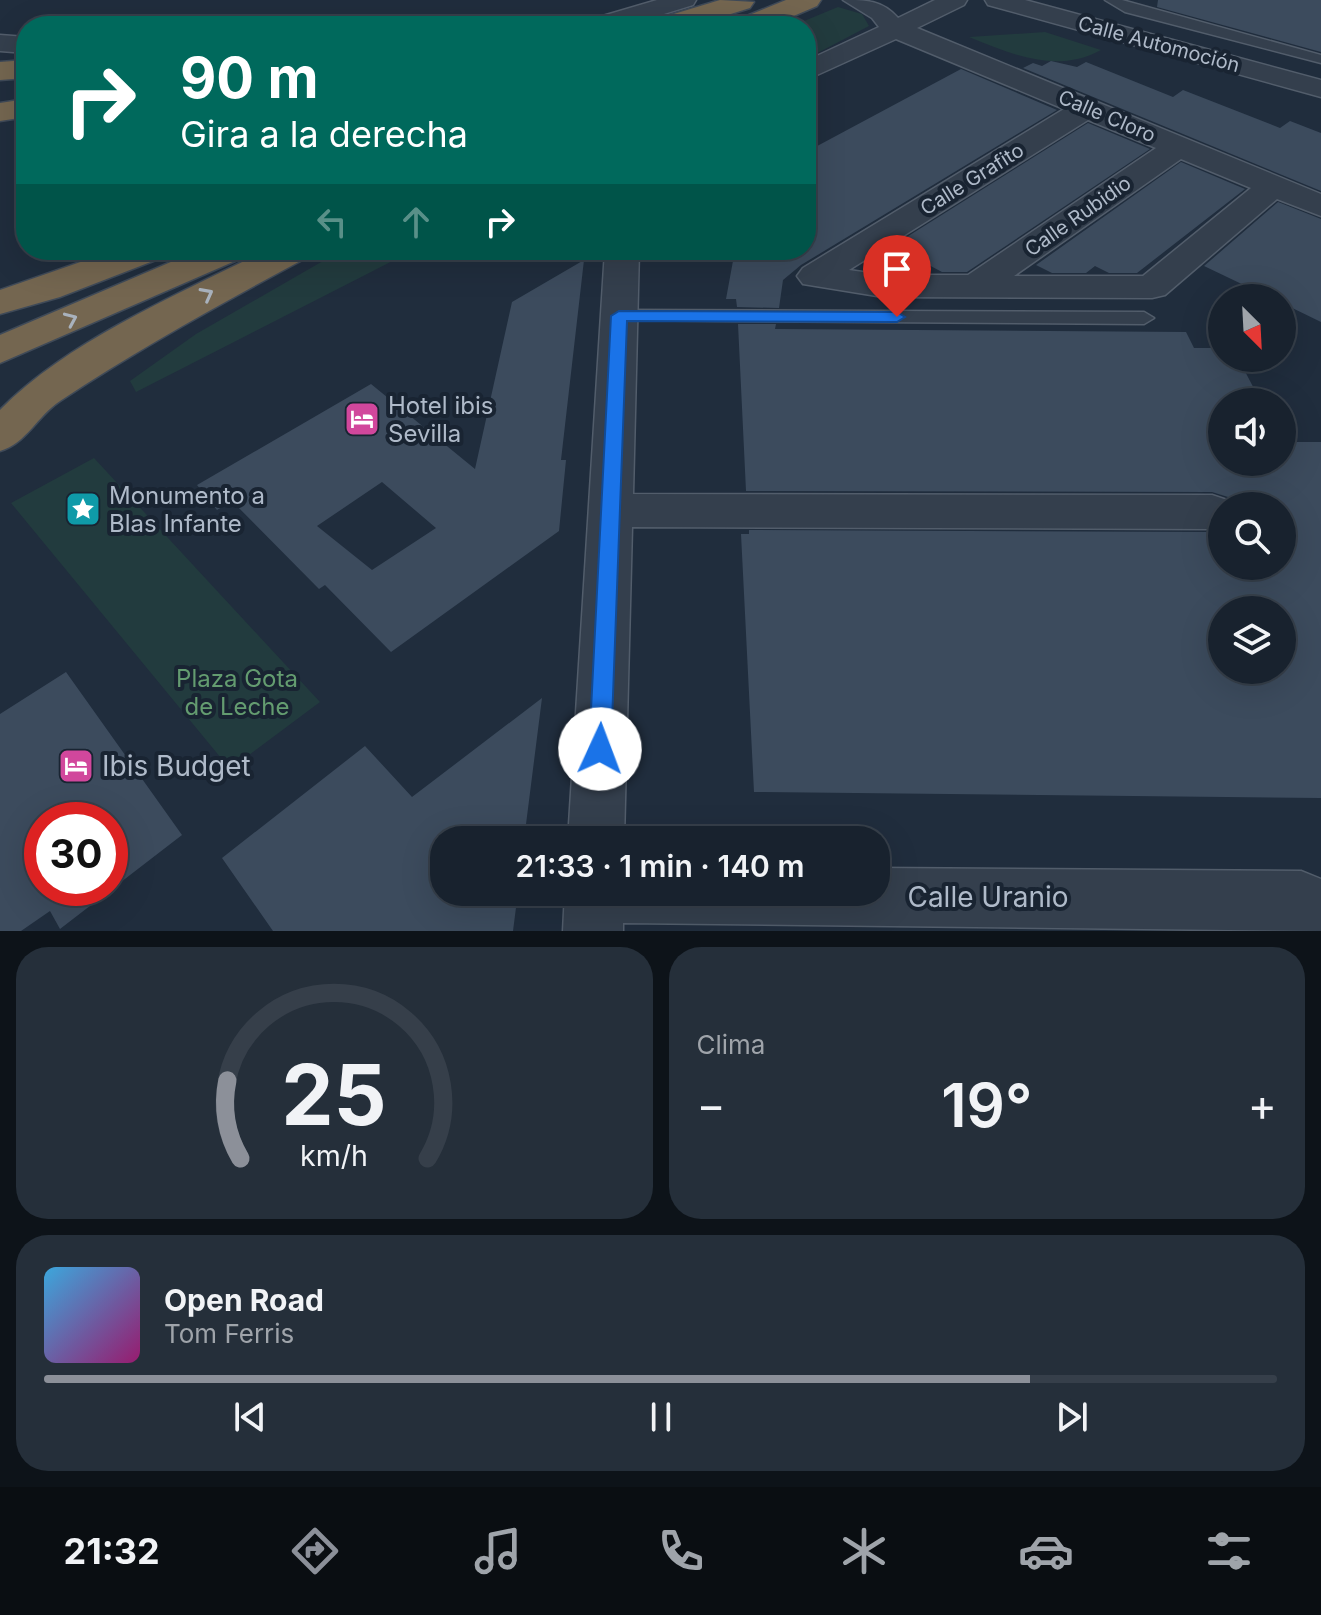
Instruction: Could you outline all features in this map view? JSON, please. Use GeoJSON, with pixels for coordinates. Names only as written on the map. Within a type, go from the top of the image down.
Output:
{"type":"FeatureCollection","features":[{"type":"Feature","properties":{"kind":"highway"},"geometry":{"type":"LineString","coordinates":[[702,16],[744,14],[808,0]]}},
{"type":"Feature","properties":{"kind":"highway"},"geometry":{"type":"LineString","coordinates":[[0,293],[81,260]]}},
{"type":"Feature","properties":{"kind":"highway"},"geometry":{"type":"LineString","coordinates":[[0,302],[47,289],[122,260]]}},
{"type":"Feature","properties":{"kind":"highway"},"geometry":{"type":"LineString","coordinates":[[0,350],[206,260]]}},
{"type":"Feature","properties":{"kind":"highway"},"geometry":{"type":"LineString","coordinates":[[0,436],[39,395],[126,339],[274,260]]}},
{"type":"Feature","properties":{"kind":"street"},"geometry":{"type":"LineString","coordinates":[[622,0],[655,16]]}},
{"type":"Feature","properties":{"kind":"street"},"geometry":{"type":"LineString","coordinates":[[662,16],[684,0]]}},
{"type":"Feature","properties":{"kind":"street","name":"Calle Cloro"},"geometry":{"type":"LineString","coordinates":[[855,0],[881,13],[893,28],[1321,206]]}},
{"type":"Feature","properties":{"kind":"street"},"geometry":{"type":"LineString","coordinates":[[816,67],[955,0]]}},
{"type":"Feature","properties":{"kind":"street","name":"Calle Automoción"},"geometry":{"type":"LineString","coordinates":[[997,0],[1021,4],[1321,89]]}},
{"type":"Feature","properties":{"kind":"street"},"geometry":{"type":"LineString","coordinates":[[893,28],[941,14],[1021,4]]}},
{"type":"Feature","properties":{"kind":"street","name":"Calle Grafito"},"geometry":{"type":"LineString","coordinates":[[976,286],[883,286],[815,276],[1088,107]]}},
{"type":"Feature","properties":{"kind":"street","name":"Calle Rubidio"},"geometry":{"type":"LineString","coordinates":[[976,286],[1179,146]]}},
{"type":"Feature","properties":{"kind":"street"},"geometry":{"type":"LineString","coordinates":[[976,286],[1148,302],[1274,186]]}},
{"type":"Feature","properties":{"kind":"street"},"geometry":{"type":"LineString","coordinates":[[597,826],[622,260]]}},
{"type":"Feature","properties":{"kind":"street"},"geometry":{"type":"LineString","coordinates":[[610,510],[1208,512]]}},
{"type":"Feature","properties":{"kind":"street","name":"Calle Uranio"},"geometry":{"type":"LineString","coordinates":[[890,905],[1301,900],[1313,931]]}},
{"type":"Feature","properties":{"kind":"street","name":"Calle Uranio"},"geometry":{"type":"LineString","coordinates":[[708,906],[799,906]]}},
{"type":"Feature","properties":{"kind":"lane"},"geometry":{"type":"LineString","coordinates":[[1112,0],[1130,9],[1321,59]]}},
{"type":"Feature","properties":{"kind":"lane"},"geometry":{"type":"LineString","coordinates":[[619,316],[1148,302]]}},
{"type":"Feature","properties":{"kind":"green space"},"geometry":{"type":"Polygon","coordinates":[[[838,7],[862,14],[869,26],[816,54],[816,16],[838,7]]]}},
{"type":"Feature","properties":{"kind":"green space"},"geometry":{"type":"Polygon","coordinates":[[[1045,32],[1101,50],[1068,61],[1052,61],[1018,55],[969,37],[1045,32]]]}},
{"type":"Feature","properties":{"kind":"green space"},"geometry":{"type":"Polygon","coordinates":[[[325,260],[394,260],[136,392],[130,381],[196,334],[325,260]]]}},
{"type":"Feature","properties":{"kind":"green space","name":"Plaza Gota de Leche"},"geometry":{"type":"Polygon","coordinates":[[[94,458],[320,702],[230,769],[11,503],[94,458]]]}},
{"type":"Feature","properties":{"kind":"building"},"geometry":{"type":"Polygon","coordinates":[[[1158,0],[1321,0],[1321,52],[1157,7],[1158,0]]]}},
{"type":"Feature","properties":{"kind":"building"},"geometry":{"type":"Polygon","coordinates":[[[1051,61],[1077,67],[1086,62],[1173,97],[1183,90],[1280,128],[1290,121],[1321,133],[1321,191],[1023,68],[1033,63],[1042,66],[1051,61]]]}},
{"type":"Feature","properties":{"kind":"building"},"geometry":{"type":"Polygon","coordinates":[[[961,69],[1057,110],[816,256],[816,147],[961,69]]]}},
{"type":"Feature","properties":{"kind":"building"},"geometry":{"type":"Polygon","coordinates":[[[1088,123],[1150,149],[967,272],[942,272],[925,263],[911,272],[884,272],[867,262],[1088,123]]]}},
{"type":"Feature","properties":{"kind":"building"},"geometry":{"type":"Polygon","coordinates":[[[1181,162],[1245,189],[1137,273],[1109,273],[1095,266],[1086,273],[1052,273],[1036,265],[1181,162]]]}},
{"type":"Feature","properties":{"kind":"building"},"geometry":{"type":"Polygon","coordinates":[[[1278,202],[1321,219],[1321,322],[1296,310],[1296,284],[1242,284],[1204,266],[1278,202]]]}},
{"type":"Feature","properties":{"kind":"building"},"geometry":{"type":"Polygon","coordinates":[[[584,260],[561,460],[566,460],[559,531],[391,652],[325,585],[319,589],[232,501],[217,510],[197,485],[371,384],[475,469],[512,302],[584,260]],[[382,482],[317,526],[372,570],[436,528],[382,482]]]}},
{"type":"Feature","properties":{"kind":"building"},"geometry":{"type":"Polygon","coordinates":[[[733,260],[809,260],[783,280],[779,308],[737,307],[736,299],[726,299],[733,260]]]}},
{"type":"Feature","properties":{"kind":"building"},"geometry":{"type":"Polygon","coordinates":[[[738,324],[776,324],[775,329],[1186,332],[1194,348],[1208,348],[1208,372],[1245,372],[1254,388],[1208,388],[1208,476],[1296,476],[1296,442],[1321,442],[1321,798],[754,792],[741,534],[749,534],[749,530],[1208,532],[1208,580],[1296,580],[1296,492],[746,491],[738,324]]]}},
{"type":"Feature","properties":{"kind":"building"},"geometry":{"type":"Polygon","coordinates":[[[66,672],[182,835],[128,877],[128,802],[24,802],[24,906],[90,906],[60,929],[50,911],[21,931],[0,931],[0,714],[66,672]]]}},
{"type":"Feature","properties":{"kind":"building"},"geometry":{"type":"Polygon","coordinates":[[[542,698],[526,826],[430,826],[430,906],[516,906],[513,931],[273,931],[222,858],[365,746],[412,797],[542,698]]]}},
{"type":"Feature","properties":{"kind":"place","name":"Hotel ibis Sevilla"},"geometry":{"type":"Point","coordinates":[362,419]}},
{"type":"Feature","properties":{"kind":"place","name":"Monumento a Blas Infante"},"geometry":{"type":"Point","coordinates":[83,509]}},
{"type":"Feature","properties":{"kind":"place","name":"Ibis Budget"},"geometry":{"type":"Point","coordinates":[76,766]}},
{"type":"Feature","properties":{"kind":"route"},"geometry":{"type":"LineString","coordinates":[[600,749],[619,316],[897,317]]}}]}
